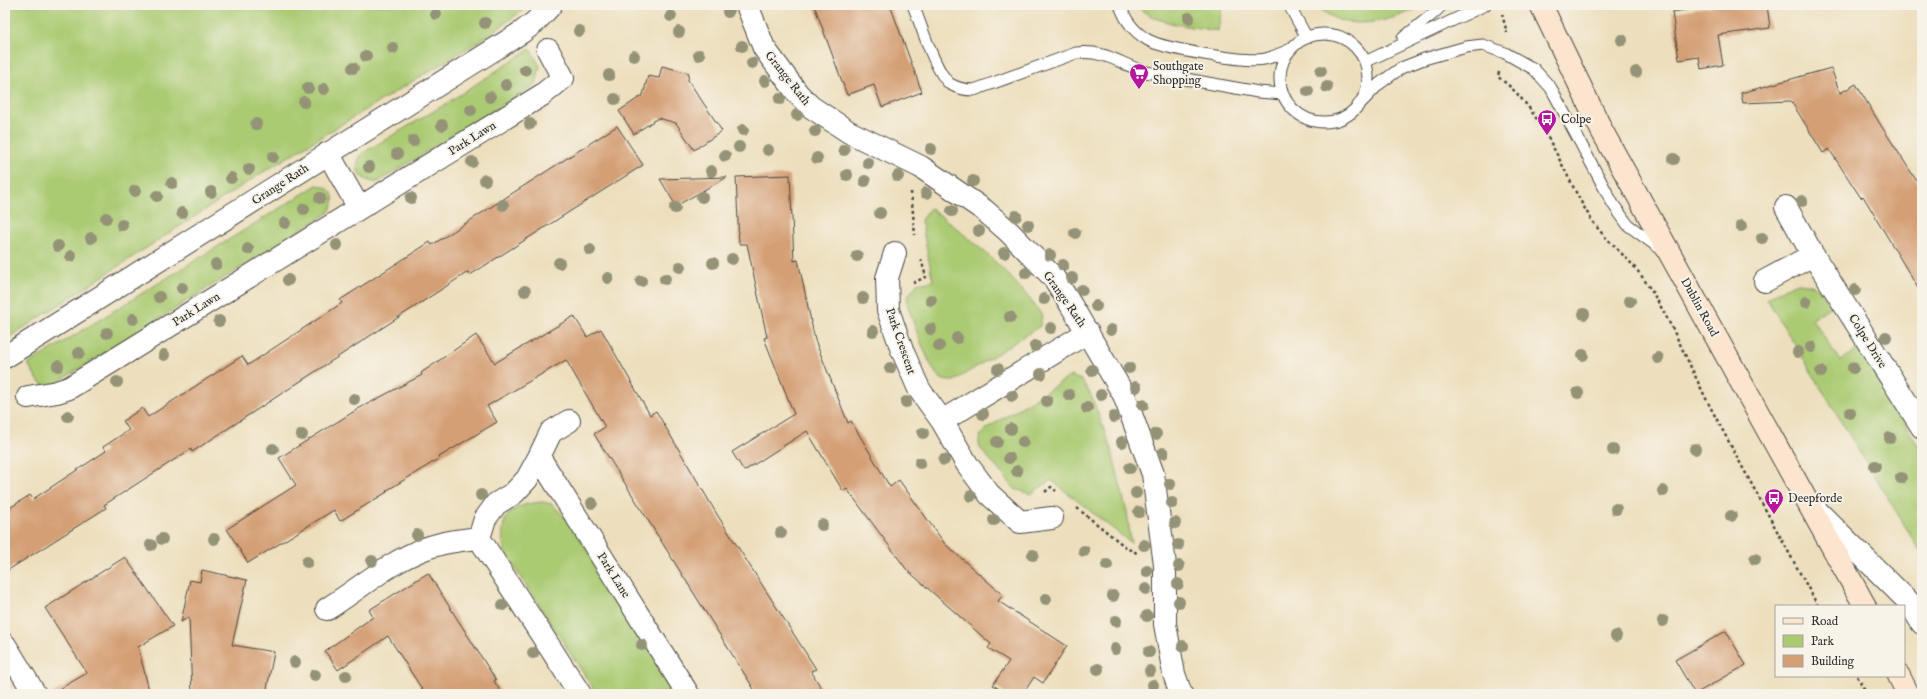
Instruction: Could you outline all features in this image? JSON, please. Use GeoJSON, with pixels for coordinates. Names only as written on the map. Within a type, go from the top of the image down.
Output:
{"type":"FeatureCollection","features":[{"type":"Feature","properties":{"kind":"main road","name":"Dublin Road"},"geometry":{"type":"LineString","coordinates":[[1541,5],[1602,131],[1864,605]]}},
{"type":"Feature","properties":{"kind":"main road"},"geometry":{"type":"LineString","coordinates":[[1900,677],[1908,694]]}},
{"type":"Feature","properties":{"kind":"street","name":"Grange Rath"},"geometry":{"type":"LineString","coordinates":[[5,357],[213,228],[328,153],[522,32],[535,22],[551,5]]}},
{"type":"Feature","properties":{"kind":"street","name":"Grange Rath"},"geometry":{"type":"LineString","coordinates":[[747,5],[764,48],[798,94],[811,107],[849,132],[921,167],[984,210],[1009,232],[1054,278],[1088,332],[1124,395],[1153,474],[1165,565],[1165,624],[1174,674],[1181,694]]}},
{"type":"Feature","properties":{"kind":"street","name":"Park Lawn"},"geometry":{"type":"LineString","coordinates":[[28,397],[57,392],[69,388],[542,95],[563,78],[548,50]]}},
{"type":"Feature","properties":{"kind":"street"},"geometry":{"type":"LineString","coordinates":[[328,153],[359,208]]}},
{"type":"Feature","properties":{"kind":"street","name":"Colpe Drive"},"geometry":{"type":"LineString","coordinates":[[1786,207],[1813,255],[1922,427]]}},
{"type":"Feature","properties":{"kind":"street","name":"Park Crescent"},"geometry":{"type":"LineString","coordinates":[[895,253],[887,278],[888,310],[902,350],[919,389],[942,421],[967,464],[989,494],[1020,522],[1052,518]]}},
{"type":"Feature","properties":{"kind":"street"},"geometry":{"type":"LineString","coordinates":[[1765,281],[1813,255]]}},
{"type":"Feature","properties":{"kind":"street"},"geometry":{"type":"LineString","coordinates":[[942,421],[1088,332]]}},
{"type":"Feature","properties":{"kind":"street"},"geometry":{"type":"LineString","coordinates":[[479,538],[485,519],[496,504],[514,493],[527,479],[551,432],[569,421]]}},
{"type":"Feature","properties":{"kind":"street","name":"Park Lane"},"geometry":{"type":"LineString","coordinates":[[539,457],[688,694]]}},
{"type":"Feature","properties":{"kind":"street"},"geometry":{"type":"LineString","coordinates":[[1805,500],[1908,601],[1922,623]]}},
{"type":"Feature","properties":{"kind":"street"},"geometry":{"type":"LineString","coordinates":[[327,609],[384,569],[424,549],[454,540],[479,538]]}},
{"type":"Feature","properties":{"kind":"street"},"geometry":{"type":"LineString","coordinates":[[479,538],[580,694]]}},
{"type":"Feature","properties":{"kind":"street"},"geometry":{"type":"LineString","coordinates":[[5,645],[35,694]]}},
{"type":"Feature","properties":{"kind":"lane"},"geometry":{"type":"LineString","coordinates":[[914,5],[941,74],[951,84],[966,90],[974,90],[1076,53],[1088,52],[1105,54],[1130,67],[1146,72],[1258,92],[1282,94]]}},
{"type":"Feature","properties":{"kind":"lane"},"geometry":{"type":"LineString","coordinates":[[1120,5],[1131,27],[1148,40],[1165,46],[1240,60],[1264,59],[1291,49]]}},
{"type":"Feature","properties":{"kind":"lane"},"geometry":{"type":"LineString","coordinates":[[1289,5],[1307,38]]}},
{"type":"Feature","properties":{"kind":"lane"},"geometry":{"type":"LineString","coordinates":[[1382,54],[1419,26],[1442,5]]}},
{"type":"Feature","properties":{"kind":"lane"},"geometry":{"type":"LineString","coordinates":[[1365,62],[1485,5]]}},
{"type":"Feature","properties":{"kind":"lane"},"geometry":{"type":"LineString","coordinates":[[1355,109],[1365,95],[1368,77],[1365,62],[1358,50],[1342,37],[1318,34],[1298,41],[1284,57],[1279,74],[1282,94],[1294,110],[1308,120],[1321,122],[1340,119],[1355,109],[1379,84],[1401,68],[1424,59],[1466,47],[1483,45],[1505,52],[1534,69],[1551,88],[1613,204],[1628,226],[1672,257]]}},
{"type":"Feature","properties":{"kind":"path"},"geometry":{"type":"LineString","coordinates":[[1502,13],[1507,27],[1508,39]]}},
{"type":"Feature","properties":{"kind":"path"},"geometry":{"type":"LineString","coordinates":[[1501,65],[1498,78],[1511,86],[1535,116],[1588,215],[1602,235],[1643,278],[1675,334],[1713,413],[1817,605]]}},
{"type":"Feature","properties":{"kind":"path"},"geometry":{"type":"LineString","coordinates":[[917,196],[911,192],[913,229],[917,243]]}},
{"type":"Feature","properties":{"kind":"path"},"geometry":{"type":"LineString","coordinates":[[909,285],[926,277],[920,257]]}},
{"type":"Feature","properties":{"kind":"path"},"geometry":{"type":"LineString","coordinates":[[1858,677],[1867,694]]}},
{"type":"Feature","properties":{"kind":"green space"},"geometry":{"type":"Polygon","coordinates":[[[5,5],[530,5],[489,35],[260,174],[5,340],[5,5]]]}},
{"type":"Feature","properties":{"kind":"green space"},"geometry":{"type":"Polygon","coordinates":[[[1136,5],[1222,5],[1218,31],[1163,21],[1144,12],[1136,5]]]}},
{"type":"Feature","properties":{"kind":"green space"},"geometry":{"type":"Polygon","coordinates":[[[1318,5],[1370,5],[1379,7],[1392,5],[1422,5],[1398,16],[1383,20],[1368,23],[1353,23],[1339,20],[1327,14],[1318,5]]]}},
{"type":"Feature","properties":{"kind":"green space"},"geometry":{"type":"Polygon","coordinates":[[[530,49],[540,66],[536,84],[378,182],[372,182],[363,178],[357,165],[361,154],[444,105],[530,49]]]}},
{"type":"Feature","properties":{"kind":"green space"},"geometry":{"type":"Polygon","coordinates":[[[317,185],[323,186],[333,195],[333,204],[328,213],[53,385],[46,386],[39,382],[28,364],[317,185]]]}},
{"type":"Feature","properties":{"kind":"green space"},"geometry":{"type":"Polygon","coordinates":[[[930,208],[976,244],[1004,270],[1042,315],[1040,326],[954,381],[943,379],[935,372],[921,342],[907,302],[908,296],[917,284],[933,281],[921,220],[930,208]]]}},
{"type":"Feature","properties":{"kind":"green space"},"geometry":{"type":"Polygon","coordinates":[[[1798,283],[1810,285],[1818,289],[1824,296],[1831,306],[1812,319],[1840,361],[1859,349],[1922,452],[1922,554],[1767,299],[1781,290],[1798,283]]]}},
{"type":"Feature","properties":{"kind":"green space"},"geometry":{"type":"Polygon","coordinates":[[[1071,376],[1081,380],[1091,395],[1111,448],[1127,512],[1131,543],[1051,480],[1031,494],[1015,489],[980,448],[979,439],[986,429],[1071,376]]]}},
{"type":"Feature","properties":{"kind":"green space"},"geometry":{"type":"Polygon","coordinates":[[[543,502],[552,504],[569,522],[679,694],[597,694],[505,553],[503,531],[504,522],[508,516],[513,510],[521,506],[543,502]]]}},
{"type":"Feature","properties":{"kind":"building"},"geometry":{"type":"Polygon","coordinates":[[[814,5],[890,5],[922,92],[882,107],[874,85],[847,95],[814,5]]]}},
{"type":"Feature","properties":{"kind":"building"},"geometry":{"type":"Polygon","coordinates":[[[1719,5],[1767,5],[1770,28],[1718,35],[1723,65],[1701,69],[1699,57],[1679,60],[1672,12],[1719,5]]]}},
{"type":"Feature","properties":{"kind":"building"},"geometry":{"type":"Polygon","coordinates":[[[662,66],[689,73],[688,80],[722,131],[694,150],[676,123],[658,118],[634,134],[619,111],[643,95],[648,76],[659,78],[662,66]]]}},
{"type":"Feature","properties":{"kind":"building"},"geometry":{"type":"Polygon","coordinates":[[[1831,68],[1840,93],[1856,84],[1922,189],[1922,295],[1863,196],[1861,198],[1829,149],[1823,153],[1791,101],[1743,103],[1741,93],[1831,68]]]}},
{"type":"Feature","properties":{"kind":"building"},"geometry":{"type":"Polygon","coordinates":[[[617,126],[643,165],[470,275],[468,272],[192,452],[191,449],[104,505],[106,508],[5,572],[5,511],[30,495],[33,499],[106,451],[103,447],[129,430],[123,421],[142,408],[148,417],[242,356],[248,365],[342,303],[340,300],[430,242],[432,245],[617,126]]]}},
{"type":"Feature","properties":{"kind":"building"},"geometry":{"type":"Polygon","coordinates":[[[790,175],[794,261],[798,260],[815,340],[848,423],[851,421],[890,487],[899,480],[945,544],[1003,595],[998,601],[1067,646],[1043,683],[1034,677],[1023,694],[1007,694],[993,685],[1009,661],[988,648],[991,644],[907,570],[847,489],[843,491],[807,431],[744,471],[732,452],[794,414],[764,338],[767,337],[747,244],[739,244],[736,177],[790,175]]]}},
{"type":"Feature","properties":{"kind":"building"},"geometry":{"type":"Polygon","coordinates":[[[727,177],[676,206],[660,179],[727,177]]]}},
{"type":"Feature","properties":{"kind":"building"},"geometry":{"type":"Polygon","coordinates":[[[574,316],[587,337],[601,329],[650,415],[656,411],[718,516],[816,669],[811,671],[825,694],[757,694],[594,434],[605,427],[566,360],[487,406],[497,422],[439,457],[440,458],[340,521],[334,510],[248,563],[227,529],[296,485],[279,458],[358,409],[422,375],[421,373],[476,335],[495,363],[574,316]]]}},
{"type":"Feature","properties":{"kind":"building"},"geometry":{"type":"Polygon","coordinates":[[[125,557],[173,626],[138,647],[150,694],[51,694],[87,673],[45,608],[125,557]]]}},
{"type":"Feature","properties":{"kind":"building"},"geometry":{"type":"Polygon","coordinates":[[[202,570],[247,580],[232,645],[274,652],[266,694],[192,694],[189,617],[181,622],[190,580],[200,582],[202,570]]]}},
{"type":"Feature","properties":{"kind":"building"},"geometry":{"type":"Polygon","coordinates":[[[428,573],[496,680],[494,681],[502,694],[425,694],[388,636],[338,670],[325,651],[373,617],[369,610],[428,573]]]}},
{"type":"Feature","properties":{"kind":"building"},"geometry":{"type":"Polygon","coordinates":[[[1726,631],[1746,665],[1695,694],[1675,660],[1726,631]]]}},
{"type":"Feature","properties":{"kind":"place","name":"Southgate Shopping"},"geometry":{"type":"Point","coordinates":[1139,90]}},
{"type":"Feature","properties":{"kind":"place","name":"Colpe"},"geometry":{"type":"Point","coordinates":[1547,136]}},
{"type":"Feature","properties":{"kind":"place","name":"Deepforde"},"geometry":{"type":"Point","coordinates":[1774,515]}}]}
